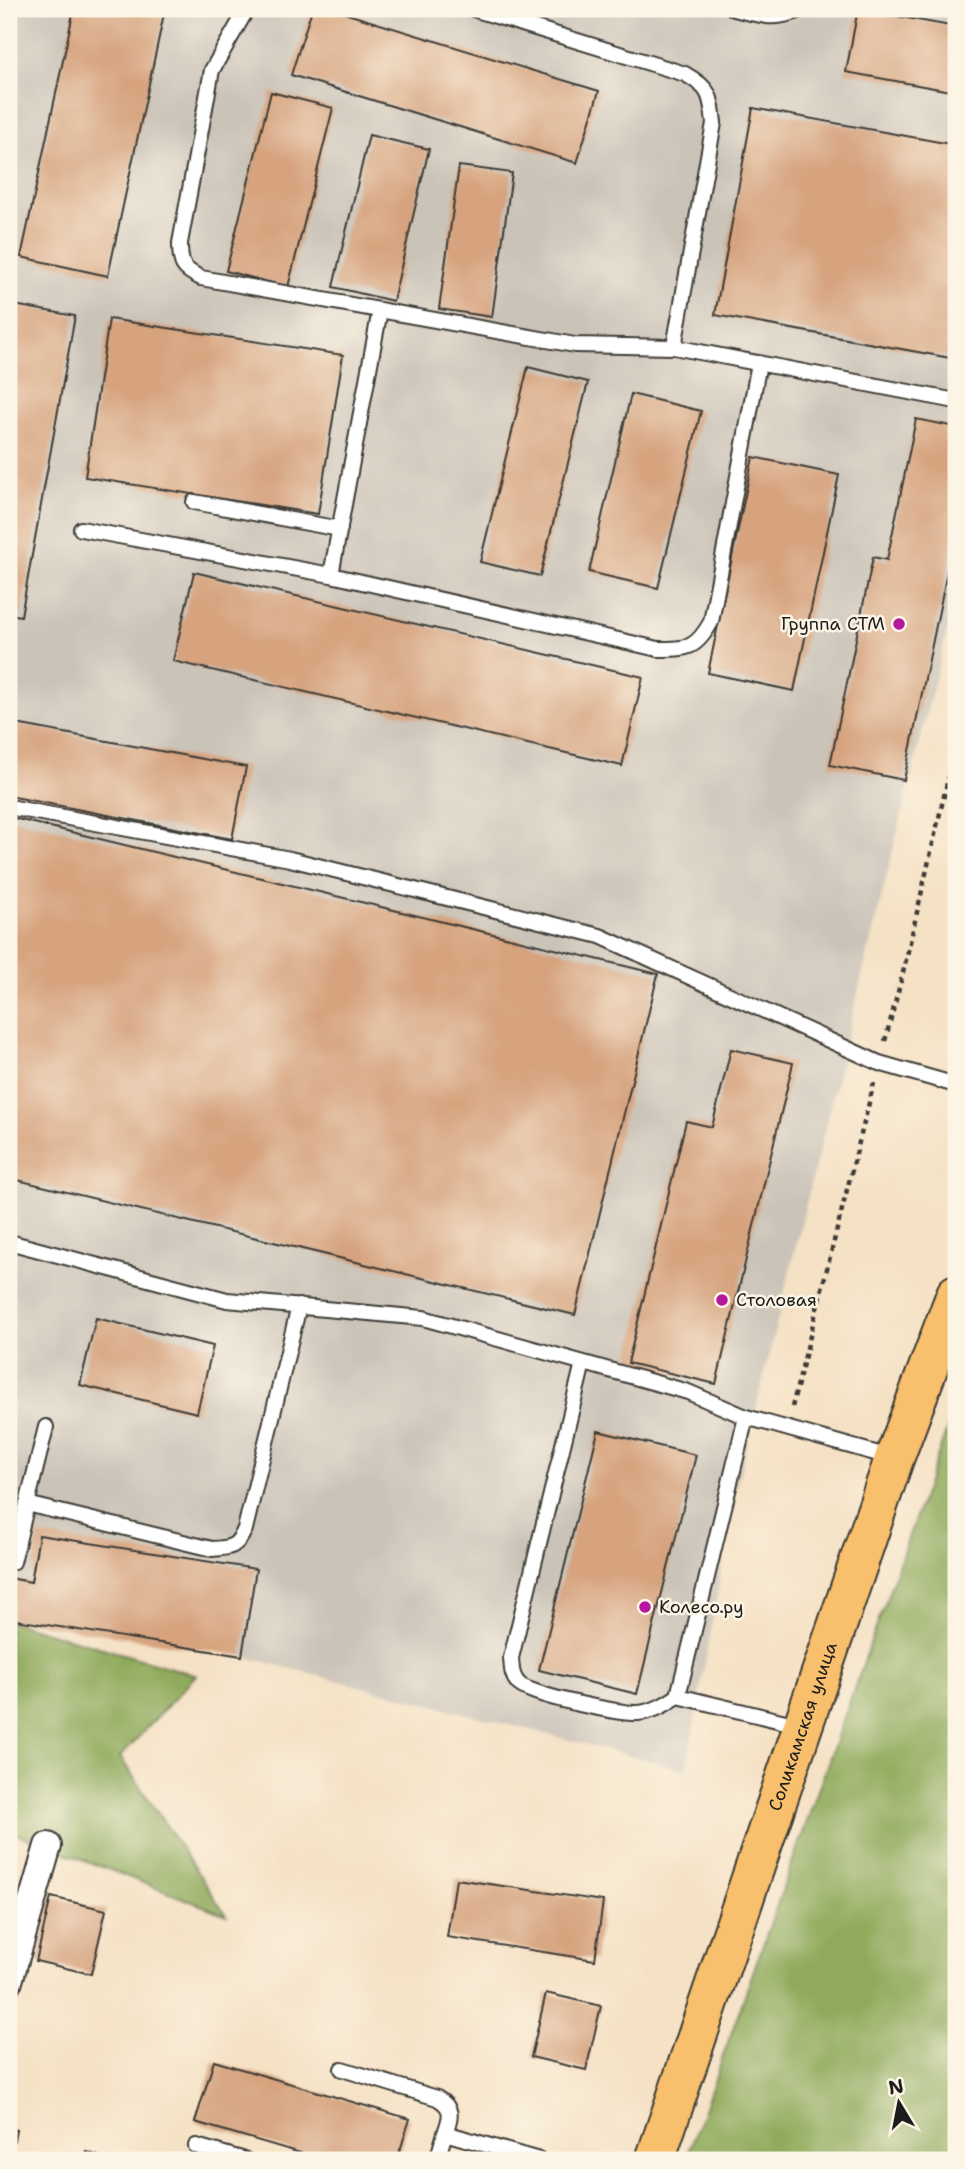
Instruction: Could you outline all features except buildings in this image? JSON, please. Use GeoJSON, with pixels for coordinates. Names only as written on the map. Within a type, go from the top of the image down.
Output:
{"type":"FeatureCollection","features":[{"type":"Feature","properties":{"kind":"main road","name":"Соликамская улица"},"geometry":{"type":"LineString","coordinates":[[655,2160],[894,1459],[956,1294]]}},
{"type":"Feature","properties":{"kind":"street"},"geometry":{"type":"LineString","coordinates":[[9,1981],[48,1846]]}},
{"type":"Feature","properties":{"kind":"lane"},"geometry":{"type":"LineString","coordinates":[[247,9],[212,70],[180,243],[180,259],[186,271],[201,278],[575,345],[674,347],[956,401]]}},
{"type":"Feature","properties":{"kind":"lane"},"geometry":{"type":"LineString","coordinates":[[473,9],[685,74],[702,83],[712,101],[715,123],[674,347]]}},
{"type":"Feature","properties":{"kind":"lane"},"geometry":{"type":"LineString","coordinates":[[734,9],[784,17],[803,9]]}},
{"type":"Feature","properties":{"kind":"lane"},"geometry":{"type":"LineString","coordinates":[[331,575],[380,310]]}},
{"type":"Feature","properties":{"kind":"lane"},"geometry":{"type":"LineString","coordinates":[[80,529],[331,575],[658,649],[684,649],[701,639],[711,622],[758,363]]}},
{"type":"Feature","properties":{"kind":"lane"},"geometry":{"type":"LineString","coordinates":[[194,502],[340,529]]}},
{"type":"Feature","properties":{"kind":"lane"},"geometry":{"type":"LineString","coordinates":[[9,807],[290,859],[600,936],[879,1063],[956,1085]]}},
{"type":"Feature","properties":{"kind":"lane"},"geometry":{"type":"LineString","coordinates":[[9,1242],[226,1300],[423,1318],[688,1392],[746,1417],[894,1459]]}},
{"type":"Feature","properties":{"kind":"lane"},"geometry":{"type":"LineString","coordinates":[[27,1504],[212,1549],[228,1548],[240,1542],[299,1306]]}},
{"type":"Feature","properties":{"kind":"lane"},"geometry":{"type":"LineString","coordinates":[[583,1363],[512,1658],[512,1674],[519,1686],[534,1692],[618,1712],[641,1713],[661,1707],[678,1696],[746,1417]]}},
{"type":"Feature","properties":{"kind":"lane"},"geometry":{"type":"LineString","coordinates":[[13,1562],[46,1427]]}},
{"type":"Feature","properties":{"kind":"lane"},"geometry":{"type":"LineString","coordinates":[[678,1696],[803,1727]]}},
{"type":"Feature","properties":{"kind":"lane"},"geometry":{"type":"LineString","coordinates":[[342,2069],[446,2103],[450,2110],[449,2119],[437,2160]]}},
{"type":"Feature","properties":{"kind":"lane"},"geometry":{"type":"LineString","coordinates":[[445,2133],[539,2160]]}},
{"type":"Feature","properties":{"kind":"lane"},"geometry":{"type":"LineString","coordinates":[[196,2146],[244,2160]]}},
{"type":"Feature","properties":{"kind":"shaded area"},"geometry":{"type":"Polygon","coordinates":[[[9,9],[956,9],[956,594],[736,1489],[686,1770],[242,1656],[9,1601],[9,9]]]}},
{"type":"Feature","properties":{"kind":"green space"},"geometry":{"type":"Polygon","coordinates":[[[956,1404],[956,2160],[686,2160],[956,1404]]]}},
{"type":"Feature","properties":{"kind":"green space"},"geometry":{"type":"Polygon","coordinates":[[[9,1621],[196,1675],[120,1757],[226,1915],[9,1831],[9,1621]]]}},
{"type":"Feature","properties":{"kind":"place","name":"Группа СТМ"},"geometry":{"type":"Point","coordinates":[899,624]}},
{"type":"Feature","properties":{"kind":"place","name":"Столовая"},"geometry":{"type":"Point","coordinates":[722,1300]}},
{"type":"Feature","properties":{"kind":"place","name":"Колесо.ру"},"geometry":{"type":"Point","coordinates":[645,1607]}}]}
